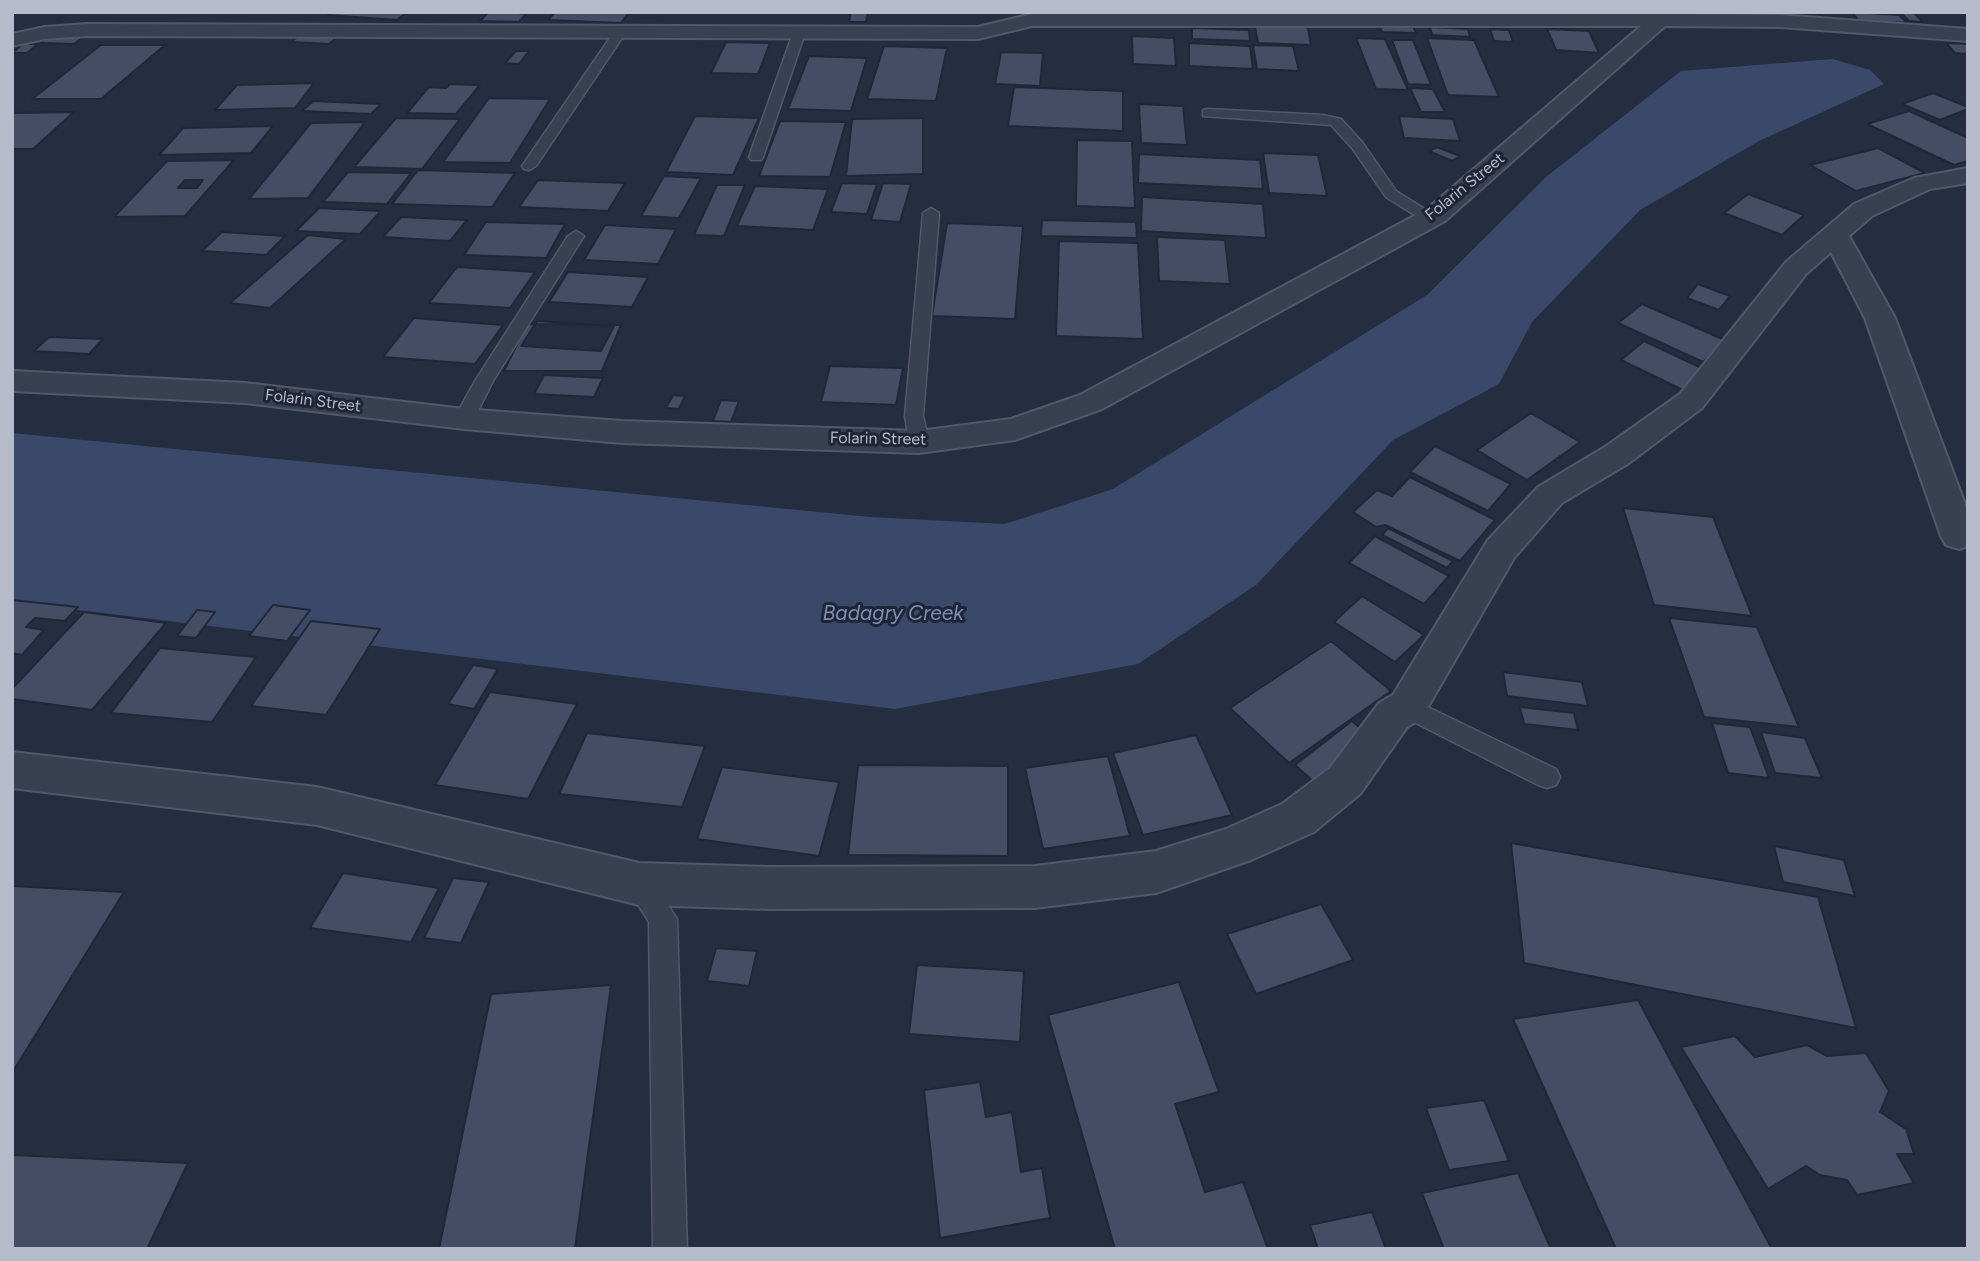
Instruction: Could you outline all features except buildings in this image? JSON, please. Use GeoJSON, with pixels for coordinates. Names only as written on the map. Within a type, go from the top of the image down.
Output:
{"type":"FeatureCollection","features":[{"type":"Feature","properties":{"kind":"street"},"geometry":{"type":"LineString","coordinates":[[12,40],[45,33],[87,30],[978,33],[1031,16],[1417,15],[1780,21],[1968,35]]}},
{"type":"Feature","properties":{"kind":"street","name":"Folarin Street"},"geometry":{"type":"LineString","coordinates":[[12,381],[245,393],[464,419],[622,432],[919,442],[1015,429],[1091,402],[1436,215],[1661,19]]}},
{"type":"Feature","properties":{"kind":"street"},"geometry":{"type":"LineString","coordinates":[[12,770],[317,806],[639,884],[769,888],[1035,887],[1156,872],[1235,846],[1298,818],[1345,780],[1393,715],[1407,707],[1501,549],[1550,495],[1618,455],[1691,401],[1796,268],[1863,211],[1923,183],[1968,175]]}},
{"type":"Feature","properties":{"kind":"street"},"geometry":{"type":"LineString","coordinates":[[1835,234],[1880,318],[1959,536]]}},
{"type":"Feature","properties":{"kind":"lane"},"geometry":{"type":"LineString","coordinates":[[529,166],[620,32]]}},
{"type":"Feature","properties":{"kind":"lane"},"geometry":{"type":"LineString","coordinates":[[756,157],[799,33]]}},
{"type":"Feature","properties":{"kind":"lane"},"geometry":{"type":"LineString","coordinates":[[1208,113],[1336,122],[1357,145],[1391,194],[1418,211],[1436,215]]}},
{"type":"Feature","properties":{"kind":"lane"},"geometry":{"type":"LineString","coordinates":[[919,442],[914,416],[931,212]]}},
{"type":"Feature","properties":{"kind":"lane"},"geometry":{"type":"LineString","coordinates":[[464,419],[484,381],[576,236]]}},
{"type":"Feature","properties":{"kind":"lane"},"geometry":{"type":"LineString","coordinates":[[1407,707],[1547,777]]}},
{"type":"Feature","properties":{"kind":"lane"},"geometry":{"type":"LineString","coordinates":[[639,884],[663,919],[670,1249]]}},
{"type":"Feature","properties":{"kind":"water","name":"Badagry Creek"},"geometry":{"type":"Polygon","coordinates":[[[1833,59],[1870,70],[1884,84],[1759,141],[1640,210],[1532,322],[1499,384],[1393,440],[1256,585],[1138,664],[895,709],[12,602],[12,433],[870,517],[1005,524],[1113,489],[1427,295],[1546,177],[1681,71],[1833,59]]]}}]}
